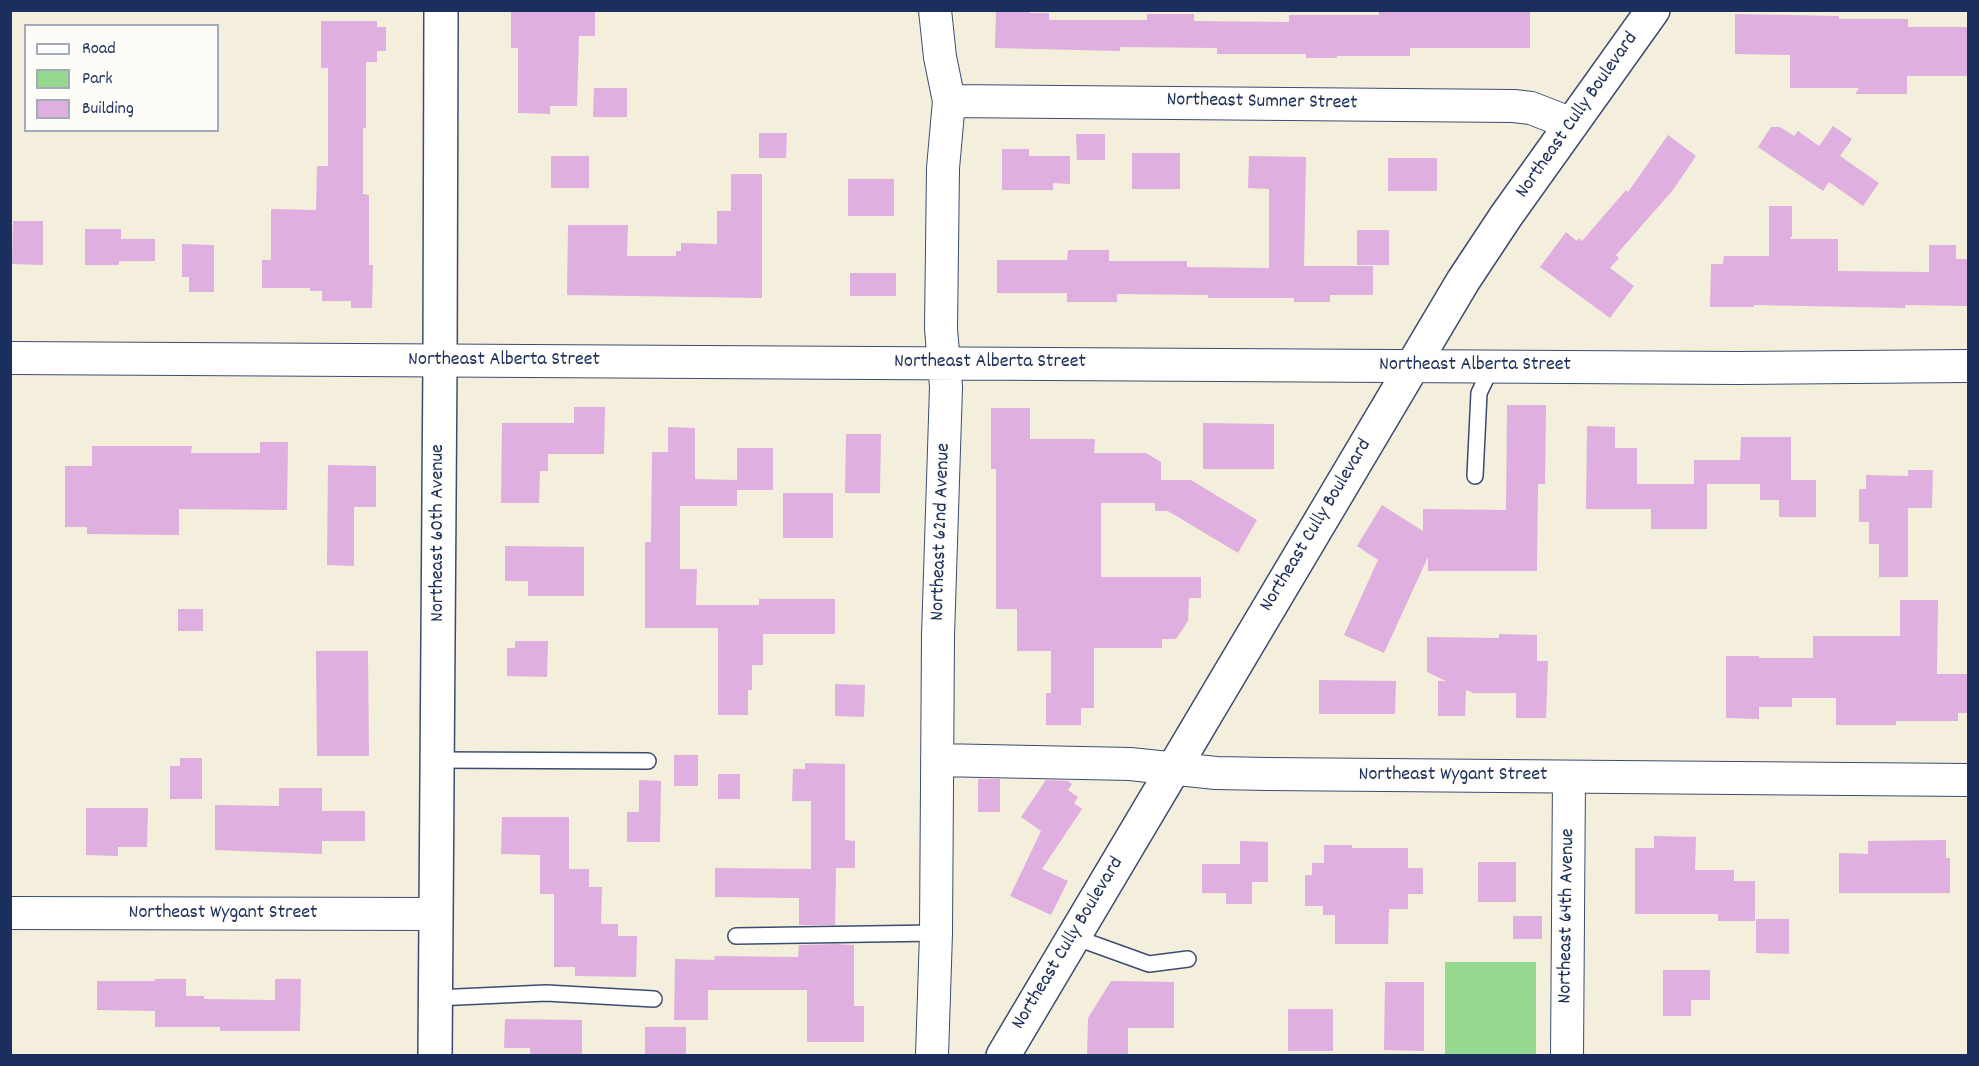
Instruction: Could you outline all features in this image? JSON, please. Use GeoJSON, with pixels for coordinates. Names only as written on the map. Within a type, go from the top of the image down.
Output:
{"type":"FeatureCollection","features":[{"type":"Feature","properties":{"kind":"main road","name":"Northeast 60th Avenue"},"geometry":{"type":"LineString","coordinates":[[435,1056],[441,10]]}},
{"type":"Feature","properties":{"kind":"main road","name":"Northeast Cully Boulevard"},"geometry":{"type":"LineString","coordinates":[[1003,1056],[1463,281],[1500,225],[1653,10]]}},
{"type":"Feature","properties":{"kind":"street","name":"Northeast 62nd Avenue"},"geometry":{"type":"LineString","coordinates":[[932,1056],[936,933],[938,636],[946,387],[941,329],[943,191],[949,101],[940,57],[935,10]]}},
{"type":"Feature","properties":{"kind":"street","name":"Northeast Sumner Street"},"geometry":{"type":"LineString","coordinates":[[949,101],[1514,106],[1531,108],[1572,124]]}},
{"type":"Feature","properties":{"kind":"street","name":"Northeast Alberta Street"},"geometry":{"type":"LineString","coordinates":[[10,358],[1727,368],[1968,366]]}},
{"type":"Feature","properties":{"kind":"street","name":"Northeast Wygant Street"},"geometry":{"type":"LineString","coordinates":[[937,760],[1130,764],[1216,773],[1968,780]]}},
{"type":"Feature","properties":{"kind":"street","name":"Northeast 64th Avenue"},"geometry":{"type":"LineString","coordinates":[[1567,1056],[1569,777]]}},
{"type":"Feature","properties":{"kind":"street","name":"Northeast Wygant Street"},"geometry":{"type":"LineString","coordinates":[[10,913],[436,915]]}},
{"type":"Feature","properties":{"kind":"lane"},"geometry":{"type":"LineString","coordinates":[[1475,476],[1479,393],[1492,366]]}},
{"type":"Feature","properties":{"kind":"lane"},"geometry":{"type":"LineString","coordinates":[[437,760],[648,761]]}},
{"type":"Feature","properties":{"kind":"lane"},"geometry":{"type":"LineString","coordinates":[[736,936],[936,933]]}},
{"type":"Feature","properties":{"kind":"lane"},"geometry":{"type":"LineString","coordinates":[[1074,937],[1149,964],[1188,959]]}},
{"type":"Feature","properties":{"kind":"lane"},"geometry":{"type":"LineString","coordinates":[[435,998],[546,993],[654,999]]}},
{"type":"Feature","properties":{"kind":"green space"},"geometry":{"type":"Polygon","coordinates":[[[1445,962],[1536,962],[1536,1055],[1445,1055],[1445,962]]]}},
{"type":"Feature","properties":{"kind":"building"},"geometry":{"type":"Polygon","coordinates":[[[1379,10],[1530,10],[1530,48],[1410,48],[1410,56],[1306,58],[1306,54],[1217,54],[1217,48],[1120,47],[1120,51],[995,48],[996,11],[1049,13],[1049,20],[1147,20],[1147,14],[1194,14],[1194,21],[1289,22],[1289,15],[1379,15],[1379,10]]]}},
{"type":"Feature","properties":{"kind":"building"},"geometry":{"type":"Polygon","coordinates":[[[511,12],[595,12],[595,36],[579,36],[577,106],[550,106],[550,114],[518,113],[518,48],[511,48],[511,12]]]}},
{"type":"Feature","properties":{"kind":"building"},"geometry":{"type":"Polygon","coordinates":[[[1735,14],[1839,16],[1839,19],[1908,19],[1908,27],[1968,27],[1968,76],[1907,76],[1907,94],[1855,94],[1859,88],[1790,88],[1790,55],[1735,54],[1735,14]]]}},
{"type":"Feature","properties":{"kind":"building"},"geometry":{"type":"Polygon","coordinates":[[[321,21],[377,21],[377,27],[386,27],[386,51],[377,51],[377,62],[366,62],[363,194],[369,195],[369,265],[373,265],[372,308],[351,308],[351,301],[322,301],[322,291],[310,291],[310,288],[262,288],[262,260],[271,260],[271,209],[316,210],[317,166],[328,166],[328,68],[321,68],[321,21]]]}},
{"type":"Feature","properties":{"kind":"building"},"geometry":{"type":"Polygon","coordinates":[[[594,88],[627,88],[627,117],[593,117],[594,88]]]}},
{"type":"Feature","properties":{"kind":"building"},"geometry":{"type":"Polygon","coordinates":[[[1833,126],[1852,139],[1840,156],[1879,183],[1863,206],[1829,182],[1823,191],[1758,147],[1771,127],[1780,127],[1794,136],[1798,131],[1819,146],[1833,126]]]}},
{"type":"Feature","properties":{"kind":"building"},"geometry":{"type":"Polygon","coordinates":[[[759,133],[787,133],[786,158],[759,158],[759,133]]]}},
{"type":"Feature","properties":{"kind":"building"},"geometry":{"type":"Polygon","coordinates":[[[1076,134],[1105,134],[1105,160],[1077,160],[1076,134]]]}},
{"type":"Feature","properties":{"kind":"building"},"geometry":{"type":"Polygon","coordinates":[[[1668,135],[1696,156],[1673,190],[1616,255],[1619,258],[1610,268],[1634,286],[1610,318],[1540,267],[1566,232],[1577,241],[1579,238],[1582,241],[1626,190],[1628,192],[1668,135]]]}},
{"type":"Feature","properties":{"kind":"building"},"geometry":{"type":"Polygon","coordinates":[[[1002,149],[1029,149],[1029,156],[1070,156],[1070,184],[1053,183],[1053,190],[1002,190],[1002,149]]]}},
{"type":"Feature","properties":{"kind":"building"},"geometry":{"type":"Polygon","coordinates":[[[1132,153],[1180,153],[1180,189],[1132,189],[1132,153]]]}},
{"type":"Feature","properties":{"kind":"building"},"geometry":{"type":"Polygon","coordinates":[[[551,156],[589,156],[589,188],[551,188],[551,156]]]}},
{"type":"Feature","properties":{"kind":"building"},"geometry":{"type":"Polygon","coordinates":[[[1249,156],[1306,157],[1304,266],[1373,266],[1373,295],[1330,295],[1330,302],[1294,302],[1294,298],[1208,298],[1208,295],[1117,294],[1117,302],[1067,302],[1067,293],[997,293],[997,260],[1067,260],[1068,250],[1109,250],[1109,261],[1187,261],[1187,267],[1269,268],[1269,189],[1248,188],[1249,156]]]}},
{"type":"Feature","properties":{"kind":"building"},"geometry":{"type":"Polygon","coordinates":[[[1388,158],[1437,158],[1437,191],[1388,191],[1388,158]]]}},
{"type":"Feature","properties":{"kind":"building"},"geometry":{"type":"Polygon","coordinates":[[[731,174],[762,174],[762,298],[567,295],[568,225],[628,225],[627,256],[676,256],[676,251],[681,251],[681,243],[717,244],[717,211],[731,211],[731,174]]]}},
{"type":"Feature","properties":{"kind":"building"},"geometry":{"type":"Polygon","coordinates":[[[848,179],[894,179],[894,216],[848,216],[848,179]]]}},
{"type":"Feature","properties":{"kind":"building"},"geometry":{"type":"Polygon","coordinates":[[[1769,206],[1792,206],[1792,236],[1790,239],[1838,239],[1838,271],[1929,272],[1929,245],[1956,245],[1956,259],[1968,259],[1968,306],[1905,305],[1905,308],[1754,305],[1754,307],[1710,307],[1711,264],[1723,264],[1724,256],[1769,256],[1769,206]]]}},
{"type":"Feature","properties":{"kind":"building"},"geometry":{"type":"Polygon","coordinates":[[[13,221],[43,221],[43,265],[12,264],[13,221]]]}},
{"type":"Feature","properties":{"kind":"building"},"geometry":{"type":"Polygon","coordinates":[[[85,229],[121,229],[121,239],[155,239],[155,261],[119,261],[119,265],[85,265],[85,229]]]}},
{"type":"Feature","properties":{"kind":"building"},"geometry":{"type":"Polygon","coordinates":[[[1357,230],[1389,230],[1389,265],[1357,265],[1357,230]]]}},
{"type":"Feature","properties":{"kind":"building"},"geometry":{"type":"Polygon","coordinates":[[[182,244],[214,245],[214,292],[189,292],[189,277],[182,277],[182,244]]]}},
{"type":"Feature","properties":{"kind":"building"},"geometry":{"type":"Polygon","coordinates":[[[850,273],[896,273],[896,296],[850,296],[850,273]]]}},
{"type":"Feature","properties":{"kind":"building"},"geometry":{"type":"Polygon","coordinates":[[[1507,405],[1546,405],[1545,484],[1538,484],[1537,571],[1428,571],[1428,557],[1384,653],[1344,635],[1378,560],[1357,546],[1382,505],[1423,531],[1423,509],[1506,510],[1507,405]]]}},
{"type":"Feature","properties":{"kind":"building"},"geometry":{"type":"Polygon","coordinates":[[[574,407],[605,407],[604,454],[548,454],[548,471],[540,471],[539,503],[501,503],[502,423],[574,423],[574,407]]]}},
{"type":"Feature","properties":{"kind":"building"},"geometry":{"type":"Polygon","coordinates":[[[991,408],[1030,408],[1030,439],[1095,439],[1094,453],[1146,453],[1161,462],[1161,480],[1191,480],[1257,520],[1238,553],[1168,511],[1155,511],[1155,503],[1101,503],[1101,577],[1201,577],[1201,598],[1189,598],[1188,621],[1176,639],[1162,639],[1162,648],[1094,648],[1094,708],[1081,708],[1081,725],[1046,725],[1046,693],[1051,693],[1051,651],[1017,651],[1017,609],[996,609],[996,469],[991,469],[991,408]]]}},
{"type":"Feature","properties":{"kind":"building"},"geometry":{"type":"Polygon","coordinates":[[[1203,423],[1274,424],[1274,469],[1203,469],[1203,423]]]}},
{"type":"Feature","properties":{"kind":"building"},"geometry":{"type":"Polygon","coordinates":[[[1587,426],[1615,427],[1615,448],[1637,448],[1637,484],[1694,484],[1694,460],[1740,460],[1741,437],[1791,437],[1791,480],[1816,480],[1816,517],[1779,517],[1779,500],[1760,500],[1760,484],[1707,484],[1707,529],[1651,529],[1651,509],[1586,509],[1587,426]]]}},
{"type":"Feature","properties":{"kind":"building"},"geometry":{"type":"Polygon","coordinates":[[[668,427],[695,428],[695,479],[737,480],[737,448],[773,448],[773,490],[737,490],[737,506],[680,506],[680,569],[697,569],[696,605],[759,605],[759,599],[835,599],[835,634],[763,634],[763,665],[752,665],[752,690],[748,690],[748,715],[718,715],[718,628],[645,628],[645,542],[651,542],[652,452],[668,452],[668,427]]]}},
{"type":"Feature","properties":{"kind":"building"},"geometry":{"type":"Polygon","coordinates":[[[846,434],[881,434],[880,493],[845,493],[846,434]]]}},
{"type":"Feature","properties":{"kind":"building"},"geometry":{"type":"Polygon","coordinates":[[[260,442],[288,442],[287,510],[179,509],[179,535],[87,534],[87,527],[65,527],[65,466],[92,466],[92,446],[192,446],[191,453],[260,453],[260,442]]]}},
{"type":"Feature","properties":{"kind":"building"},"geometry":{"type":"Polygon","coordinates":[[[328,465],[376,466],[376,507],[354,507],[354,566],[327,565],[328,465]]]}},
{"type":"Feature","properties":{"kind":"building"},"geometry":{"type":"Polygon","coordinates":[[[1908,470],[1933,470],[1932,508],[1908,508],[1908,577],[1879,577],[1879,544],[1869,544],[1869,522],[1859,522],[1859,489],[1866,489],[1866,475],[1908,476],[1908,470]]]}},
{"type":"Feature","properties":{"kind":"building"},"geometry":{"type":"Polygon","coordinates":[[[783,493],[833,493],[833,538],[783,538],[783,493]]]}},
{"type":"Feature","properties":{"kind":"building"},"geometry":{"type":"Polygon","coordinates":[[[505,546],[584,547],[584,596],[528,596],[528,581],[505,581],[505,546]]]}},
{"type":"Feature","properties":{"kind":"building"},"geometry":{"type":"Polygon","coordinates":[[[1900,600],[1938,600],[1937,674],[1968,674],[1968,713],[1958,713],[1958,721],[1896,721],[1896,725],[1836,725],[1836,698],[1792,698],[1792,707],[1759,707],[1759,719],[1726,718],[1726,656],[1813,658],[1813,636],[1900,636],[1900,600]]]}},
{"type":"Feature","properties":{"kind":"building"},"geometry":{"type":"Polygon","coordinates":[[[178,609],[203,609],[203,631],[178,631],[178,609]]]}},
{"type":"Feature","properties":{"kind":"building"},"geometry":{"type":"Polygon","coordinates":[[[1499,634],[1537,635],[1537,661],[1548,661],[1546,718],[1516,718],[1516,693],[1473,693],[1466,690],[1465,716],[1438,716],[1438,681],[1446,681],[1427,672],[1427,637],[1499,638],[1499,634]]]}},
{"type":"Feature","properties":{"kind":"building"},"geometry":{"type":"Polygon","coordinates":[[[515,641],[548,641],[547,677],[507,676],[507,648],[515,648],[515,641]]]}},
{"type":"Feature","properties":{"kind":"building"},"geometry":{"type":"Polygon","coordinates":[[[316,651],[368,651],[369,756],[317,756],[316,651]]]}},
{"type":"Feature","properties":{"kind":"building"},"geometry":{"type":"Polygon","coordinates":[[[1319,680],[1396,681],[1395,714],[1319,714],[1319,680]]]}},
{"type":"Feature","properties":{"kind":"building"},"geometry":{"type":"Polygon","coordinates":[[[835,684],[865,685],[864,717],[835,716],[835,684]]]}},
{"type":"Feature","properties":{"kind":"building"},"geometry":{"type":"Polygon","coordinates":[[[674,755],[698,755],[698,786],[674,786],[674,755]]]}},
{"type":"Feature","properties":{"kind":"building"},"geometry":{"type":"Polygon","coordinates":[[[180,758],[202,758],[202,799],[170,799],[170,766],[180,766],[180,758]]]}},
{"type":"Feature","properties":{"kind":"building"},"geometry":{"type":"Polygon","coordinates":[[[805,763],[845,764],[845,840],[855,841],[855,868],[836,868],[835,925],[799,925],[799,898],[715,897],[715,868],[811,869],[811,801],[792,801],[793,769],[805,769],[805,763]]]}},
{"type":"Feature","properties":{"kind":"building"},"geometry":{"type":"Polygon","coordinates":[[[718,774],[740,774],[740,799],[718,799],[718,774]]]}},
{"type":"Feature","properties":{"kind":"building"},"geometry":{"type":"Polygon","coordinates":[[[978,779],[1000,779],[1000,812],[978,812],[978,779]]]}},
{"type":"Feature","properties":{"kind":"building"},"geometry":{"type":"Polygon","coordinates":[[[639,780],[661,781],[660,842],[627,842],[627,812],[639,812],[639,780]]]}},
{"type":"Feature","properties":{"kind":"building"},"geometry":{"type":"Polygon","coordinates":[[[1046,780],[1068,781],[1072,784],[1068,790],[1078,797],[1074,803],[1082,809],[1042,869],[1068,881],[1051,915],[1010,896],[1041,831],[1021,817],[1046,780]]]}},
{"type":"Feature","properties":{"kind":"building"},"geometry":{"type":"Polygon","coordinates":[[[279,788],[322,788],[322,811],[365,811],[365,841],[322,841],[322,854],[215,850],[215,805],[279,806],[279,788]]]}},
{"type":"Feature","properties":{"kind":"building"},"geometry":{"type":"Polygon","coordinates":[[[86,808],[148,808],[147,847],[118,847],[118,856],[86,855],[86,808]]]}},
{"type":"Feature","properties":{"kind":"building"},"geometry":{"type":"Polygon","coordinates":[[[502,817],[569,817],[569,869],[589,869],[589,887],[602,887],[601,924],[618,924],[618,936],[637,936],[636,977],[575,976],[575,967],[554,967],[554,894],[540,894],[540,855],[501,854],[502,817]]]}},
{"type":"Feature","properties":{"kind":"building"},"geometry":{"type":"Polygon","coordinates":[[[1654,836],[1696,837],[1695,870],[1734,870],[1734,881],[1755,881],[1755,921],[1718,921],[1718,914],[1635,914],[1635,848],[1654,848],[1654,836]]]}},
{"type":"Feature","properties":{"kind":"building"},"geometry":{"type":"Polygon","coordinates":[[[1946,840],[1946,858],[1950,858],[1950,893],[1839,893],[1839,853],[1868,854],[1868,841],[1946,840]]]}},
{"type":"Feature","properties":{"kind":"building"},"geometry":{"type":"Polygon","coordinates":[[[1240,841],[1268,842],[1268,882],[1252,882],[1252,904],[1226,904],[1226,893],[1202,893],[1202,864],[1240,864],[1240,841]]]}},
{"type":"Feature","properties":{"kind":"building"},"geometry":{"type":"Polygon","coordinates":[[[1324,845],[1352,845],[1352,848],[1408,848],[1408,868],[1423,868],[1423,894],[1408,894],[1408,909],[1389,909],[1388,944],[1335,944],[1335,915],[1323,915],[1323,906],[1305,906],[1305,875],[1312,875],[1312,863],[1324,863],[1324,845]]]}},
{"type":"Feature","properties":{"kind":"building"},"geometry":{"type":"Polygon","coordinates":[[[1478,862],[1516,862],[1516,902],[1478,902],[1478,862]]]}},
{"type":"Feature","properties":{"kind":"building"},"geometry":{"type":"Polygon","coordinates":[[[1513,916],[1542,916],[1542,939],[1513,939],[1513,916]]]}},
{"type":"Feature","properties":{"kind":"building"},"geometry":{"type":"Polygon","coordinates":[[[1756,919],[1789,919],[1789,954],[1756,953],[1756,919]]]}},
{"type":"Feature","properties":{"kind":"building"},"geometry":{"type":"Polygon","coordinates":[[[799,945],[854,945],[854,1006],[864,1006],[864,1042],[807,1042],[807,990],[708,990],[708,1020],[674,1020],[675,959],[714,960],[715,956],[798,957],[799,945]]]}},
{"type":"Feature","properties":{"kind":"building"},"geometry":{"type":"Polygon","coordinates":[[[1663,970],[1710,970],[1710,1000],[1691,1000],[1691,1016],[1663,1016],[1663,970]]]}},
{"type":"Feature","properties":{"kind":"building"},"geometry":{"type":"Polygon","coordinates":[[[155,979],[186,979],[186,996],[204,996],[204,999],[275,1000],[275,979],[301,979],[300,1031],[220,1031],[220,1027],[155,1027],[155,1011],[97,1010],[97,981],[155,981],[155,979]]]}},
{"type":"Feature","properties":{"kind":"building"},"geometry":{"type":"Polygon","coordinates":[[[1111,981],[1174,982],[1174,1028],[1128,1028],[1128,1056],[1087,1056],[1088,1018],[1111,981]]]}},
{"type":"Feature","properties":{"kind":"building"},"geometry":{"type":"Polygon","coordinates":[[[1385,982],[1424,982],[1424,1051],[1384,1050],[1385,982]]]}},
{"type":"Feature","properties":{"kind":"building"},"geometry":{"type":"Polygon","coordinates":[[[1288,1009],[1333,1009],[1333,1051],[1288,1051],[1288,1009]]]}},
{"type":"Feature","properties":{"kind":"building"},"geometry":{"type":"Polygon","coordinates":[[[505,1019],[582,1020],[582,1056],[530,1056],[530,1048],[504,1048],[505,1019]]]}},
{"type":"Feature","properties":{"kind":"building"},"geometry":{"type":"Polygon","coordinates":[[[645,1027],[686,1027],[686,1056],[645,1056],[645,1027]]]}}]}
